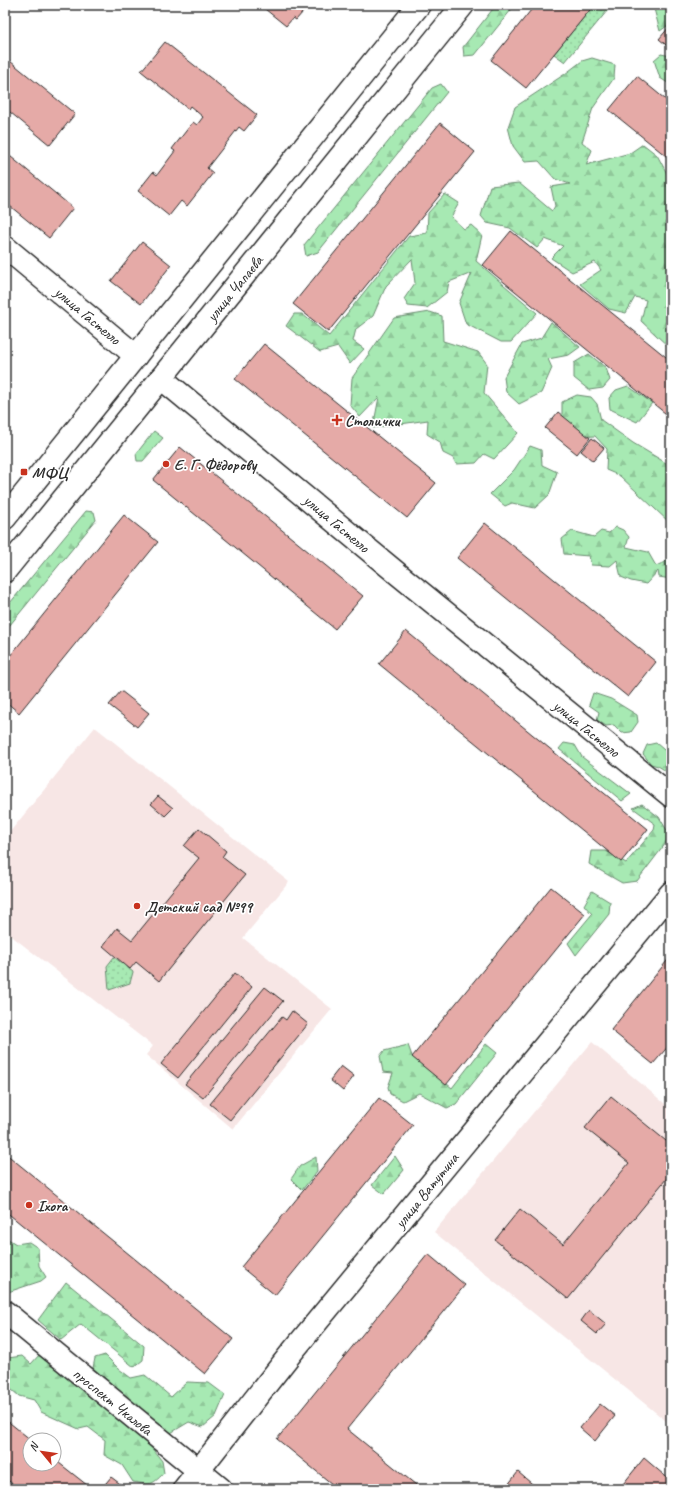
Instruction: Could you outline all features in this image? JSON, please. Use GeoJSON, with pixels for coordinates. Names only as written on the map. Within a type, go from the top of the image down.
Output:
{"type":"FeatureCollection","features":[{"type":"Feature","properties":{"kind":"street"},"geometry":{"type":"LineString","coordinates":[[5,518],[419,5]]}},
{"type":"Feature","properties":{"kind":"street","name":"улица Чапаева"},"geometry":{"type":"LineString","coordinates":[[5,571],[463,5]]}},
{"type":"Feature","properties":{"kind":"street","name":"улица Гастелло"},"geometry":{"type":"LineString","coordinates":[[5,247],[406,580],[671,796]]}},
{"type":"Feature","properties":{"kind":"street","name":"улица Ватутина"},"geometry":{"type":"LineString","coordinates":[[184,1489],[292,1352],[671,893]]}},
{"type":"Feature","properties":{"kind":"street","name":"проспект Чкалова"},"geometry":{"type":"LineString","coordinates":[[5,1312],[221,1489]]}},
{"type":"Feature","properties":{"kind":"shaded area","name":"Детский сад №99"},"geometry":{"type":"Polygon","coordinates":[[[95,727],[289,882],[243,938],[332,1009],[233,1129],[146,1055],[153,1046],[5,931],[5,838],[95,727]]]}},
{"type":"Feature","properties":{"kind":"shaded area"},"geometry":{"type":"Polygon","coordinates":[[[592,1042],[671,1109],[671,1425],[434,1232],[592,1042]]]}},
{"type":"Feature","properties":{"kind":"green space"},"geometry":{"type":"Polygon","coordinates":[[[496,5],[515,5],[475,55],[464,56],[463,47],[496,5]]]}},
{"type":"Feature","properties":{"kind":"green space"},"geometry":{"type":"Polygon","coordinates":[[[594,5],[612,5],[565,62],[554,54],[594,5]]]}},
{"type":"Feature","properties":{"kind":"green space"},"geometry":{"type":"Polygon","coordinates":[[[653,5],[671,5],[671,41],[667,26],[660,31],[653,5]]]}},
{"type":"Feature","properties":{"kind":"green space"},"geometry":{"type":"Polygon","coordinates":[[[661,54],[671,56],[671,85],[660,78],[654,60],[661,54]]]}},
{"type":"Feature","properties":{"kind":"green space"},"geometry":{"type":"Polygon","coordinates":[[[592,58],[615,65],[614,78],[593,108],[582,142],[592,150],[586,165],[630,153],[643,144],[657,155],[671,181],[671,349],[641,321],[646,300],[635,297],[626,313],[609,309],[580,284],[601,270],[595,262],[572,272],[551,258],[563,246],[545,239],[537,248],[510,228],[487,223],[481,216],[490,186],[519,183],[552,211],[555,206],[551,187],[570,184],[555,179],[539,161],[525,162],[513,146],[508,127],[515,107],[582,61],[592,58]]]}},
{"type":"Feature","properties":{"kind":"green space"},"geometry":{"type":"Polygon","coordinates":[[[441,84],[447,92],[318,252],[306,256],[304,245],[432,88],[441,84]]]}},
{"type":"Feature","properties":{"kind":"green space"},"geometry":{"type":"Polygon","coordinates":[[[445,194],[459,203],[451,217],[464,229],[471,225],[482,235],[476,261],[537,313],[511,342],[501,342],[466,324],[459,303],[472,273],[449,282],[447,292],[427,308],[408,306],[404,299],[415,283],[412,259],[386,286],[373,316],[356,329],[353,341],[364,349],[350,364],[338,347],[320,352],[286,326],[294,314],[302,314],[329,336],[409,236],[427,233],[428,213],[445,194]]]}},
{"type":"Feature","properties":{"kind":"green space"},"geometry":{"type":"Polygon","coordinates":[[[430,312],[442,316],[443,341],[478,352],[487,364],[484,393],[518,433],[494,459],[484,454],[476,463],[456,464],[453,458],[443,453],[440,442],[427,434],[428,420],[373,428],[379,397],[360,417],[350,405],[352,378],[394,318],[430,312]]]}},
{"type":"Feature","properties":{"kind":"green space"},"geometry":{"type":"Polygon","coordinates":[[[551,322],[580,347],[569,355],[548,359],[552,368],[541,393],[519,404],[506,392],[504,377],[522,344],[541,338],[551,322]]]}},
{"type":"Feature","properties":{"kind":"green space"},"geometry":{"type":"Polygon","coordinates":[[[589,354],[606,368],[610,380],[603,388],[589,390],[574,378],[574,363],[589,354]]]}},
{"type":"Feature","properties":{"kind":"green space"},"geometry":{"type":"Polygon","coordinates":[[[628,386],[652,403],[637,422],[610,409],[609,398],[616,390],[628,386]]]}},
{"type":"Feature","properties":{"kind":"green space"},"geometry":{"type":"Polygon","coordinates":[[[577,395],[591,397],[597,404],[601,420],[633,443],[671,466],[671,524],[620,476],[606,470],[607,449],[595,436],[579,437],[562,418],[562,402],[577,395]]]}},
{"type":"Feature","properties":{"kind":"green space"},"geometry":{"type":"Polygon","coordinates":[[[154,431],[163,438],[143,461],[137,461],[136,454],[154,431]]]}},
{"type":"Feature","properties":{"kind":"green space"},"geometry":{"type":"Polygon","coordinates":[[[530,446],[541,450],[542,465],[557,472],[549,495],[535,508],[512,503],[505,506],[490,494],[514,470],[530,446]]]}},
{"type":"Feature","properties":{"kind":"green space"},"geometry":{"type":"Polygon","coordinates":[[[86,511],[94,512],[96,520],[5,631],[5,609],[86,511]]]}},
{"type":"Feature","properties":{"kind":"green space"},"geometry":{"type":"Polygon","coordinates":[[[616,527],[623,530],[629,537],[626,547],[648,552],[656,566],[671,559],[671,579],[659,577],[658,571],[646,584],[631,581],[621,577],[617,560],[610,566],[591,565],[589,556],[564,554],[562,539],[572,531],[594,537],[601,531],[609,533],[616,527]]]}},
{"type":"Feature","properties":{"kind":"green space"},"geometry":{"type":"Polygon","coordinates":[[[593,693],[611,699],[637,715],[638,722],[631,732],[622,733],[614,725],[606,726],[597,720],[599,712],[589,705],[593,693]]]}},
{"type":"Feature","properties":{"kind":"green space"},"geometry":{"type":"Polygon","coordinates":[[[564,743],[575,745],[582,757],[631,794],[622,801],[559,749],[564,743]]]}},
{"type":"Feature","properties":{"kind":"green space"},"geometry":{"type":"Polygon","coordinates":[[[656,743],[671,756],[671,774],[658,766],[651,764],[643,754],[647,745],[656,743]]]}},
{"type":"Feature","properties":{"kind":"green space"},"geometry":{"type":"Polygon","coordinates":[[[642,804],[659,817],[668,832],[666,843],[637,881],[622,883],[589,864],[591,851],[606,851],[626,863],[654,830],[655,824],[633,808],[642,804]]]}},
{"type":"Feature","properties":{"kind":"green space"},"geometry":{"type":"Polygon","coordinates":[[[592,891],[610,902],[609,914],[576,955],[568,943],[592,914],[584,905],[592,891]]]}},
{"type":"Feature","properties":{"kind":"green space"},"geometry":{"type":"Polygon","coordinates":[[[114,957],[133,972],[130,983],[109,990],[107,966],[114,957]]]}},
{"type":"Feature","properties":{"kind":"green space"},"geometry":{"type":"Polygon","coordinates":[[[486,1044],[497,1053],[456,1104],[447,1108],[419,1093],[403,1101],[390,1094],[388,1087],[393,1073],[383,1072],[380,1056],[384,1051],[408,1045],[412,1056],[452,1088],[486,1044]]]}},
{"type":"Feature","properties":{"kind":"green space"},"geometry":{"type":"Polygon","coordinates":[[[395,1156],[404,1170],[384,1194],[372,1185],[395,1156]]]}},
{"type":"Feature","properties":{"kind":"green space"},"geometry":{"type":"Polygon","coordinates":[[[316,1157],[317,1171],[302,1190],[291,1179],[300,1166],[316,1157]]]}},
{"type":"Feature","properties":{"kind":"green space"},"geometry":{"type":"Polygon","coordinates":[[[5,1237],[16,1244],[29,1242],[38,1248],[39,1266],[46,1277],[41,1281],[5,1293],[5,1237]]]}},
{"type":"Feature","properties":{"kind":"green space"},"geometry":{"type":"Polygon","coordinates":[[[66,1282],[144,1346],[143,1360],[134,1367],[81,1324],[61,1340],[38,1320],[66,1282]]]}},
{"type":"Feature","properties":{"kind":"green space"},"geometry":{"type":"Polygon","coordinates":[[[40,1354],[151,1447],[162,1461],[164,1473],[150,1484],[133,1482],[122,1465],[104,1455],[105,1440],[88,1427],[79,1429],[41,1412],[34,1400],[19,1396],[5,1384],[5,1361],[8,1358],[22,1356],[31,1364],[40,1354]]]}},
{"type":"Feature","properties":{"kind":"green space"},"geometry":{"type":"Polygon","coordinates":[[[105,1355],[119,1369],[131,1378],[145,1375],[171,1397],[187,1382],[209,1383],[225,1395],[216,1416],[203,1427],[189,1422],[169,1434],[93,1368],[95,1358],[105,1355]]]}},
{"type":"Feature","properties":{"kind":"building"},"geometry":{"type":"Polygon","coordinates":[[[260,5],[309,5],[296,20],[293,18],[286,26],[260,5]]]}},
{"type":"Feature","properties":{"kind":"building"},"geometry":{"type":"Polygon","coordinates":[[[535,5],[594,5],[526,88],[491,60],[535,5]]]}},
{"type":"Feature","properties":{"kind":"building"},"geometry":{"type":"Polygon","coordinates":[[[671,26],[671,49],[659,39],[671,26]]]}},
{"type":"Feature","properties":{"kind":"building"},"geometry":{"type":"Polygon","coordinates":[[[165,42],[257,115],[244,131],[239,127],[207,168],[213,173],[187,206],[181,201],[169,216],[138,191],[153,172],[157,175],[175,151],[172,149],[193,122],[197,125],[203,117],[190,106],[188,109],[141,71],[165,42]]]}},
{"type":"Feature","properties":{"kind":"building"},"geometry":{"type":"Polygon","coordinates":[[[5,57],[75,114],[50,145],[5,108],[5,57]]]}},
{"type":"Feature","properties":{"kind":"building"},"geometry":{"type":"Polygon","coordinates":[[[637,76],[671,104],[671,160],[609,110],[637,76]]]}},
{"type":"Feature","properties":{"kind":"building"},"geometry":{"type":"Polygon","coordinates":[[[440,123],[475,152],[328,332],[293,304],[440,123]]]}},
{"type":"Feature","properties":{"kind":"building"},"geometry":{"type":"Polygon","coordinates":[[[5,152],[73,208],[49,238],[5,202],[5,152]]]}},
{"type":"Feature","properties":{"kind":"building"},"geometry":{"type":"Polygon","coordinates":[[[511,231],[671,361],[671,418],[483,265],[511,231]]]}},
{"type":"Feature","properties":{"kind":"building"},"geometry":{"type":"Polygon","coordinates":[[[142,242],[171,265],[141,304],[111,281],[142,242]]]}},
{"type":"Feature","properties":{"kind":"building"},"geometry":{"type":"Polygon","coordinates":[[[264,344],[436,483],[407,518],[235,379],[264,344]]]}},
{"type":"Feature","properties":{"kind":"building"},"geometry":{"type":"Polygon","coordinates":[[[558,412],[590,438],[577,454],[545,428],[558,412]]]}},
{"type":"Feature","properties":{"kind":"building"},"geometry":{"type":"Polygon","coordinates":[[[592,438],[604,448],[593,461],[581,451],[592,438]]]}},
{"type":"Feature","properties":{"kind":"building"},"geometry":{"type":"Polygon","coordinates":[[[180,447],[363,596],[335,629],[153,480],[180,447]]]}},
{"type":"Feature","properties":{"kind":"building"},"geometry":{"type":"Polygon","coordinates":[[[124,515],[158,542],[19,713],[5,701],[5,662],[124,515]]]}},
{"type":"Feature","properties":{"kind":"building"},"geometry":{"type":"Polygon","coordinates":[[[485,523],[656,662],[628,697],[457,558],[485,523]]]}},
{"type":"Feature","properties":{"kind":"building"},"geometry":{"type":"Polygon","coordinates":[[[406,631],[648,829],[621,862],[379,664],[406,631]]]}},
{"type":"Feature","properties":{"kind":"building"},"geometry":{"type":"Polygon","coordinates":[[[121,691],[149,713],[137,727],[109,705],[121,691]]]}},
{"type":"Feature","properties":{"kind":"building"},"geometry":{"type":"Polygon","coordinates":[[[158,796],[173,808],[165,816],[151,804],[158,796]]]}},
{"type":"Feature","properties":{"kind":"building"},"geometry":{"type":"Polygon","coordinates":[[[199,828],[226,851],[222,857],[245,875],[159,981],[136,962],[130,969],[103,946],[117,928],[132,940],[199,858],[184,846],[199,828]]]}},
{"type":"Feature","properties":{"kind":"building"},"geometry":{"type":"Polygon","coordinates":[[[551,887],[585,914],[446,1085],[412,1057],[551,887]]]}},
{"type":"Feature","properties":{"kind":"building"},"geometry":{"type":"Polygon","coordinates":[[[671,956],[671,1043],[653,1064],[611,1030],[671,956]]]}},
{"type":"Feature","properties":{"kind":"building"},"geometry":{"type":"Polygon","coordinates":[[[235,973],[252,987],[178,1078],[161,1064],[235,973]]]}},
{"type":"Feature","properties":{"kind":"building"},"geometry":{"type":"Polygon","coordinates":[[[265,987],[283,1001],[203,1098],[185,1084],[265,987]]]}},
{"type":"Feature","properties":{"kind":"building"},"geometry":{"type":"Polygon","coordinates":[[[292,1011],[308,1024],[230,1120],[210,1104],[282,1017],[286,1020],[292,1011]]]}},
{"type":"Feature","properties":{"kind":"building"},"geometry":{"type":"Polygon","coordinates":[[[341,1066],[354,1076],[343,1091],[330,1080],[341,1066]]]}},
{"type":"Feature","properties":{"kind":"building"},"geometry":{"type":"Polygon","coordinates":[[[611,1096],[671,1145],[671,1173],[568,1299],[495,1240],[520,1209],[563,1244],[629,1163],[585,1128],[611,1096]]]}},
{"type":"Feature","properties":{"kind":"building"},"geometry":{"type":"Polygon","coordinates":[[[379,1098],[413,1125],[275,1295],[241,1267],[379,1098]]]}},
{"type":"Feature","properties":{"kind":"building"},"geometry":{"type":"Polygon","coordinates":[[[5,1153],[233,1339],[205,1374],[5,1211],[5,1153]]]}},
{"type":"Feature","properties":{"kind":"building"},"geometry":{"type":"Polygon","coordinates":[[[428,1254],[465,1285],[347,1429],[421,1489],[338,1489],[277,1439],[428,1254]]]}},
{"type":"Feature","properties":{"kind":"building"},"geometry":{"type":"Polygon","coordinates":[[[589,1310],[606,1324],[597,1334],[581,1321],[589,1310]]]}},
{"type":"Feature","properties":{"kind":"building"},"geometry":{"type":"Polygon","coordinates":[[[600,1404],[615,1416],[595,1441],[580,1428],[600,1404]]]}},
{"type":"Feature","properties":{"kind":"building"},"geometry":{"type":"Polygon","coordinates":[[[5,1419],[22,1433],[22,1472],[62,1472],[62,1465],[92,1489],[19,1489],[5,1478],[5,1419]]]}},
{"type":"Feature","properties":{"kind":"building"},"geometry":{"type":"Polygon","coordinates":[[[644,1458],[671,1481],[671,1489],[619,1489],[644,1458]]]}},
{"type":"Feature","properties":{"kind":"building"},"geometry":{"type":"Polygon","coordinates":[[[518,1472],[538,1489],[511,1489],[507,1486],[518,1472]]]}},
{"type":"Feature","properties":{"kind":"building"},"geometry":{"type":"Polygon","coordinates":[[[111,1477],[127,1489],[101,1489],[111,1477]]]}},
{"type":"Feature","properties":{"kind":"place","name":"Столички"},"geometry":{"type":"Point","coordinates":[337,420]}},
{"type":"Feature","properties":{"kind":"place","name":"Е. Г. Фёдорову"},"geometry":{"type":"Point","coordinates":[166,464]}},
{"type":"Feature","properties":{"kind":"place","name":"МФЦ"},"geometry":{"type":"Point","coordinates":[24,472]}},
{"type":"Feature","properties":{"kind":"place","name":"Детский сад №99"},"geometry":{"type":"Point","coordinates":[137,906]}},
{"type":"Feature","properties":{"kind":"place","name":"Ixora"},"geometry":{"type":"Point","coordinates":[29,1205]}}]}
